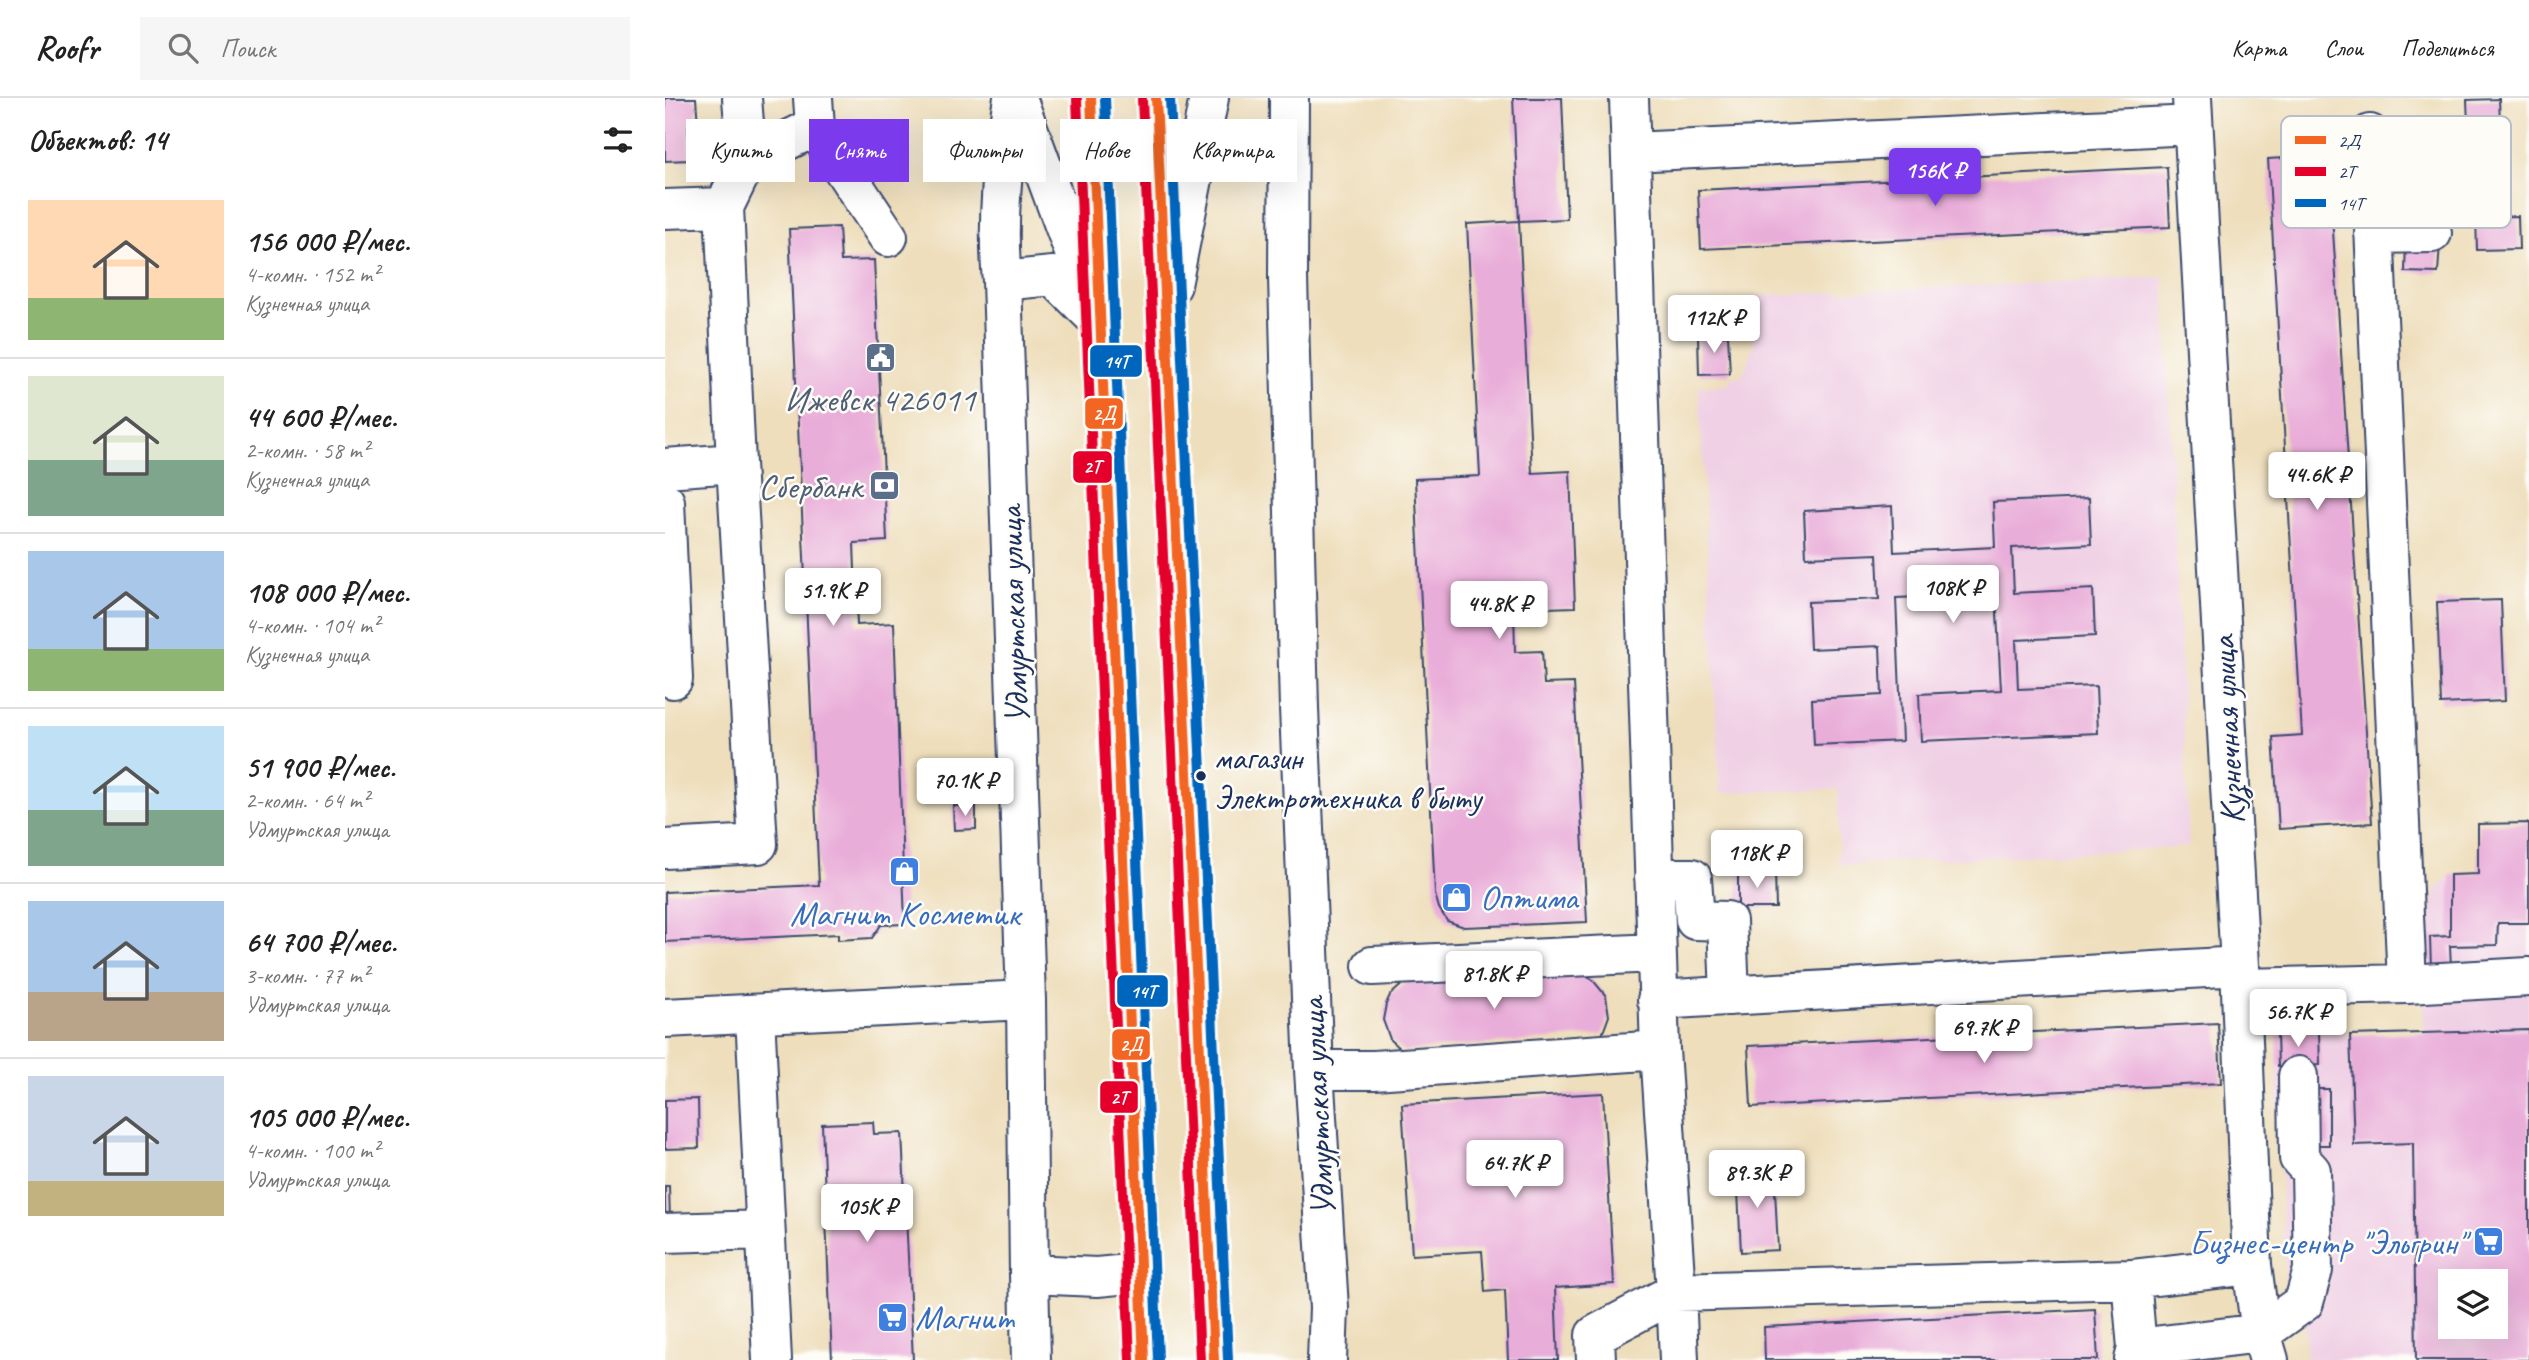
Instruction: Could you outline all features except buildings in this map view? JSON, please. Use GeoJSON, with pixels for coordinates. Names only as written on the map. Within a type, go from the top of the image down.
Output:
{"type":"FeatureCollection","features":[{"type":"Feature","properties":{"kind":"street"},"geometry":{"type":"LineString","coordinates":[[742,98],[744,119]]}},
{"type":"Feature","properties":{"kind":"street"},"geometry":{"type":"LineString","coordinates":[[1015,98],[1100,322]]}},
{"type":"Feature","properties":{"kind":"street","name":"Удмуртская улица"},"geometry":{"type":"LineString","coordinates":[[1015,98],[1004,151],[999,229],[1025,1000],[1031,1360]]}},
{"type":"Feature","properties":{"kind":"street"},"geometry":{"type":"LineString","coordinates":[[1091,98],[1144,1360]]}},
{"type":"Feature","properties":{"kind":"street"},"geometry":{"type":"LineString","coordinates":[[1156,98],[1214,1360]]}},
{"type":"Feature","properties":{"kind":"street"},"geometry":{"type":"LineString","coordinates":[[1166,315],[1209,98]]}},
{"type":"Feature","properties":{"kind":"street","name":"Удмуртская улица"},"geometry":{"type":"LineString","coordinates":[[1289,98],[1288,277],[1299,708],[1314,1070],[1329,1308],[1327,1360]]}},
{"type":"Feature","properties":{"kind":"street"},"geometry":{"type":"LineString","coordinates":[[1629,98],[1657,1000],[1679,1360]]}},
{"type":"Feature","properties":{"kind":"street"},"geometry":{"type":"LineString","coordinates":[[795,126],[814,112],[888,237]]}},
{"type":"Feature","properties":{"kind":"street"},"geometry":{"type":"LineString","coordinates":[[1631,152],[2192,112]]}},
{"type":"Feature","properties":{"kind":"street","name":"Кузнечная улица"},"geometry":{"type":"LineString","coordinates":[[2192,112],[2241,977],[2252,1265],[2265,1346]]}},
{"type":"Feature","properties":{"kind":"street"},"geometry":{"type":"LineString","coordinates":[[665,849],[758,844],[724,207],[736,182]]}},
{"type":"Feature","properties":{"kind":"street"},"geometry":{"type":"LineString","coordinates":[[665,209],[724,207]]}},
{"type":"Feature","properties":{"kind":"street"},"geometry":{"type":"LineString","coordinates":[[2374,228],[2407,984]]}},
{"type":"Feature","properties":{"kind":"street"},"geometry":{"type":"LineString","coordinates":[[2374,234],[2433,233]]}},
{"type":"Feature","properties":{"kind":"street"},"geometry":{"type":"LineString","coordinates":[[1002,281],[1053,276],[1100,322]]}},
{"type":"Feature","properties":{"kind":"street"},"geometry":{"type":"LineString","coordinates":[[665,468],[736,463]]}},
{"type":"Feature","properties":{"kind":"street"},"geometry":{"type":"LineString","coordinates":[[665,502],[673,679]]}},
{"type":"Feature","properties":{"kind":"street"},"geometry":{"type":"LineString","coordinates":[[1654,878],[1692,878],[1695,920],[1727,921],[1730,996]]}},
{"type":"Feature","properties":{"kind":"street"},"geometry":{"type":"LineString","coordinates":[[1372,966],[1656,953]]}},
{"type":"Feature","properties":{"kind":"street"},"geometry":{"type":"LineString","coordinates":[[1657,1000],[2241,977],[2407,984],[2529,977]]}},
{"type":"Feature","properties":{"kind":"street"},"geometry":{"type":"LineString","coordinates":[[665,1018],[1025,1000]]}},
{"type":"Feature","properties":{"kind":"street"},"geometry":{"type":"LineString","coordinates":[[755,1014],[772,1360]]}},
{"type":"Feature","properties":{"kind":"street"},"geometry":{"type":"LineString","coordinates":[[1314,1070],[1374,1070],[1660,1051]]}},
{"type":"Feature","properties":{"kind":"street"},"geometry":{"type":"LineString","coordinates":[[2131,1279],[2136,1354],[2265,1346],[2305,1302],[2313,1270],[2311,1171],[2299,1158],[2298,1076]]}},
{"type":"Feature","properties":{"kind":"street"},"geometry":{"type":"LineString","coordinates":[[665,1233],[765,1230]]}},
{"type":"Feature","properties":{"kind":"street"},"geometry":{"type":"LineString","coordinates":[[1596,1360],[1595,1335],[1676,1292],[2131,1279],[2252,1265]]}},
{"type":"Feature","properties":{"kind":"street"},"geometry":{"type":"LineString","coordinates":[[1029,1274],[1097,1277],[1139,1273]]}},
{"type":"Feature","properties":{"kind":"shaded area"},"geometry":{"type":"Polygon","coordinates":[[[2164,277],[2189,847],[1839,865],[1838,789],[1720,793],[1699,387],[1729,385],[1730,378],[1743,376],[1754,343],[1751,296],[2164,277]]]}},
{"type":"Feature","properties":{"kind":"shaded area","name":"Бизнес-центр \"Эльгрин\""},"geometry":{"type":"Polygon","coordinates":[[[2529,823],[2529,1360],[2307,1360],[2304,1302],[2286,1288],[2278,1128],[2277,1033],[2424,1033],[2423,948],[2436,891],[2450,875],[2478,874],[2478,824],[2529,823]]]}},
{"type":"Feature","properties":{"kind":"transit line","name":"2Д"},"geometry":{"type":"LineString","coordinates":[[1091,98],[1144,1360]]}},
{"type":"Feature","properties":{"kind":"transit line","name":"14Т"},"geometry":{"type":"LineString","coordinates":[[1105,98],[1158,1359]]}},
{"type":"Feature","properties":{"kind":"transit line","name":"2Д"},"geometry":{"type":"LineString","coordinates":[[1156,98],[1214,1360]]}},
{"type":"Feature","properties":{"kind":"transit line","name":"14Т"},"geometry":{"type":"LineString","coordinates":[[1170,98],[1228,1359]]}},
{"type":"Feature","properties":{"kind":"transit line","name":"2Т"},"geometry":{"type":"LineString","coordinates":[[1077,99],[1130,1360]]}},
{"type":"Feature","properties":{"kind":"transit line","name":"2Т"},"geometry":{"type":"LineString","coordinates":[[1142,99],[1200,1360]]}},
{"type":"Feature","properties":{"kind":"place","name":"Ижевск 426011"},"geometry":{"type":"Point","coordinates":[880,358]}},
{"type":"Feature","properties":{"kind":"place","name":"Сбербанк"},"geometry":{"type":"Point","coordinates":[885,486]}},
{"type":"Feature","properties":{"kind":"place","name":"магазин Электротехника в быту"},"geometry":{"type":"Point","coordinates":[1201,776]}},
{"type":"Feature","properties":{"kind":"place","name":"Магнит Косметик"},"geometry":{"type":"Point","coordinates":[905,872]}},
{"type":"Feature","properties":{"kind":"place","name":"Оптима"},"geometry":{"type":"Point","coordinates":[1457,897]}},
{"type":"Feature","properties":{"kind":"place","name":"Бизнес-центр \"Эльгрин\""},"geometry":{"type":"Point","coordinates":[2488,1242]}},
{"type":"Feature","properties":{"kind":"place","name":"Магнит"},"geometry":{"type":"Point","coordinates":[892,1317]}}]}
